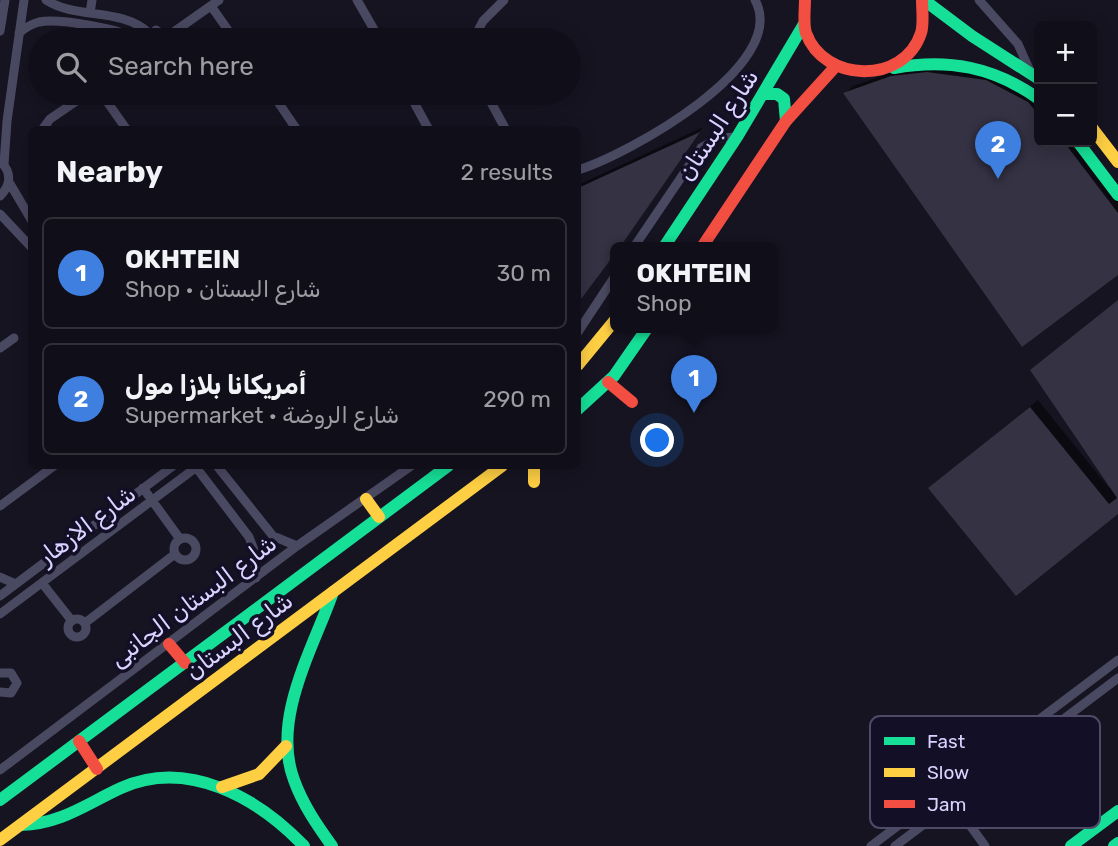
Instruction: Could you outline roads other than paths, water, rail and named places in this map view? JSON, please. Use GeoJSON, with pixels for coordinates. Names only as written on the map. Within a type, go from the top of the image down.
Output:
{"type":"FeatureCollection","features":[{"type":"Feature","properties":{"kind":"street"},"geometry":{"type":"LineString","coordinates":[[0,31],[5,0]]}},
{"type":"Feature","properties":{"kind":"street"},"geometry":{"type":"LineString","coordinates":[[24,0],[2,162],[9,182],[28,214]]}},
{"type":"Feature","properties":{"kind":"street"},"geometry":{"type":"LineString","coordinates":[[46,0],[74,11],[132,21],[137,28]]}},
{"type":"Feature","properties":{"kind":"street"},"geometry":{"type":"LineString","coordinates":[[90,13],[92,0]]}},
{"type":"Feature","properties":{"kind":"street"},"geometry":{"type":"LineString","coordinates":[[357,0],[373,28]]}},
{"type":"Feature","properties":{"kind":"street"},"geometry":{"type":"LineString","coordinates":[[479,28],[482,21],[504,0]]}},
{"type":"Feature","properties":{"kind":"street"},"geometry":{"type":"LineString","coordinates":[[581,169],[623,152],[657,134],[718,86],[760,34],[762,16],[755,0]]}},
{"type":"Feature","properties":{"kind":"street"},"geometry":{"type":"LineString","coordinates":[[792,0],[804,21],[814,49],[835,67],[866,74],[932,62],[975,67],[1001,76],[1034,96]]}},
{"type":"Feature","properties":{"kind":"street"},"geometry":{"type":"LineString","coordinates":[[804,21],[805,0]]}},
{"type":"Feature","properties":{"kind":"street"},"geometry":{"type":"LineString","coordinates":[[887,69],[905,58],[918,41],[924,20],[923,0]]}},
{"type":"Feature","properties":{"kind":"street"},"geometry":{"type":"LineString","coordinates":[[923,0],[972,36],[1034,75]]}},
{"type":"Feature","properties":{"kind":"street"},"geometry":{"type":"LineString","coordinates":[[979,0],[1018,44],[1034,74]]}},
{"type":"Feature","properties":{"kind":"street"},"geometry":{"type":"LineString","coordinates":[[182,28],[215,3],[229,28]]}},
{"type":"Feature","properties":{"kind":"street"},"geometry":{"type":"LineString","coordinates":[[71,24],[74,11]]}},
{"type":"Feature","properties":{"kind":"street","name":"شارع البستان"},"geometry":{"type":"LineString","coordinates":[[667,242],[764,94],[804,21]]}},
{"type":"Feature","properties":{"kind":"street"},"geometry":{"type":"LineString","coordinates":[[28,28],[39,22],[95,28]]}},
{"type":"Feature","properties":{"kind":"street"},"geometry":{"type":"LineString","coordinates":[[19,33],[28,28]]}},
{"type":"Feature","properties":{"kind":"street"},"geometry":{"type":"LineString","coordinates":[[705,242],[786,121],[835,67]]}},
{"type":"Feature","properties":{"kind":"street"},"geometry":{"type":"LineString","coordinates":[[764,94],[777,93],[783,96],[786,101],[786,121]]}},
{"type":"Feature","properties":{"kind":"street"},"geometry":{"type":"LineString","coordinates":[[45,126],[50,118],[70,105]]}},
{"type":"Feature","properties":{"kind":"street"},"geometry":{"type":"LineString","coordinates":[[109,105],[124,126]]}},
{"type":"Feature","properties":{"kind":"street"},"geometry":{"type":"LineString","coordinates":[[280,105],[294,126]]}},
{"type":"Feature","properties":{"kind":"street"},"geometry":{"type":"LineString","coordinates":[[415,105],[427,126]]}},
{"type":"Feature","properties":{"kind":"street"},"geometry":{"type":"LineString","coordinates":[[492,105],[504,126]]}},
{"type":"Feature","properties":{"kind":"street"},"geometry":{"type":"LineString","coordinates":[[1097,135],[1118,162]]}},
{"type":"Feature","properties":{"kind":"street"},"geometry":{"type":"LineString","coordinates":[[637,242],[701,148],[718,138],[737,137]]}},
{"type":"Feature","properties":{"kind":"street"},"geometry":{"type":"LineString","coordinates":[[1082,147],[1118,195]]}},
{"type":"Feature","properties":{"kind":"street"},"geometry":{"type":"LineString","coordinates":[[0,197],[9,182]]}},
{"type":"Feature","properties":{"kind":"street"},"geometry":{"type":"LineString","coordinates":[[0,214],[28,244]]}},
{"type":"Feature","properties":{"kind":"street"},"geometry":{"type":"LineString","coordinates":[[581,327],[610,284]]}},
{"type":"Feature","properties":{"kind":"street"},"geometry":{"type":"LineString","coordinates":[[581,361],[610,326]]}},
{"type":"Feature","properties":{"kind":"street"},"geometry":{"type":"LineString","coordinates":[[581,406],[608,382],[644,333]]}},
{"type":"Feature","properties":{"kind":"street"},"geometry":{"type":"LineString","coordinates":[[0,348],[14,338]]}},
{"type":"Feature","properties":{"kind":"street"},"geometry":{"type":"LineString","coordinates":[[608,382],[632,402]]}},
{"type":"Feature","properties":{"kind":"street"},"geometry":{"type":"LineString","coordinates":[[0,506],[50,469]]}},
{"type":"Feature","properties":{"kind":"street","name":"شارع الازهار"},"geometry":{"type":"LineString","coordinates":[[0,596],[169,469]]}},
{"type":"Feature","properties":{"kind":"street","name":"شارع الازهار"},"geometry":{"type":"LineString","coordinates":[[0,614],[193,469]]}},
{"type":"Feature","properties":{"kind":"street"},"geometry":{"type":"LineString","coordinates":[[199,469],[249,537],[256,564],[256,578]]}},
{"type":"Feature","properties":{"kind":"street"},"geometry":{"type":"LineString","coordinates":[[220,469],[273,536],[297,546]]}},
{"type":"Feature","properties":{"kind":"street","name":"شارع البستان الجانبى"},"geometry":{"type":"LineString","coordinates":[[0,770],[297,546],[407,469]]}},
{"type":"Feature","properties":{"kind":"street","name":"شارع البستان"},"geometry":{"type":"LineString","coordinates":[[0,800],[444,469]]}},
{"type":"Feature","properties":{"kind":"street","name":"شارع البستان"},"geometry":{"type":"LineString","coordinates":[[0,841],[498,469]]}},
{"type":"Feature","properties":{"kind":"street"},"geometry":{"type":"LineString","coordinates":[[534,469],[534,482]]}},
{"type":"Feature","properties":{"kind":"street"},"geometry":{"type":"LineString","coordinates":[[143,488],[180,539],[191,540],[196,550],[194,555],[184,560],[175,554],[173,548],[180,539]]}},
{"type":"Feature","properties":{"kind":"street"},"geometry":{"type":"LineString","coordinates":[[366,499],[379,517]]}},
{"type":"Feature","properties":{"kind":"street"},"geometry":{"type":"LineString","coordinates":[[85,623],[175,554]]}},
{"type":"Feature","properties":{"kind":"street"},"geometry":{"type":"LineString","coordinates":[[0,577],[16,584]]}},
{"type":"Feature","properties":{"kind":"street"},"geometry":{"type":"LineString","coordinates":[[42,583],[72,621]]}},
{"type":"Feature","properties":{"kind":"street"},"geometry":{"type":"LineString","coordinates":[[332,846],[305,809],[297,792],[286,746],[296,686],[321,630],[333,592]]}},
{"type":"Feature","properties":{"kind":"street"},"geometry":{"type":"LineString","coordinates":[[77,619],[85,623],[85,634],[75,638],[68,630],[72,621],[77,619]]}},
{"type":"Feature","properties":{"kind":"street"},"geometry":{"type":"LineString","coordinates":[[169,644],[185,663]]}},
{"type":"Feature","properties":{"kind":"street"},"geometry":{"type":"LineString","coordinates":[[1043,716],[1118,660]]}},
{"type":"Feature","properties":{"kind":"street"},"geometry":{"type":"LineString","coordinates":[[0,673],[11,673],[17,682],[11,693],[0,692]]}},
{"type":"Feature","properties":{"kind":"street"},"geometry":{"type":"LineString","coordinates":[[1068,716],[1118,678]]}},
{"type":"Feature","properties":{"kind":"street"},"geometry":{"type":"LineString","coordinates":[[1082,687],[1091,699]]}},
{"type":"Feature","properties":{"kind":"street"},"geometry":{"type":"LineString","coordinates":[[1055,707],[1062,716]]}},
{"type":"Feature","properties":{"kind":"street"},"geometry":{"type":"LineString","coordinates":[[79,741],[97,769]]}},
{"type":"Feature","properties":{"kind":"street"},"geometry":{"type":"LineString","coordinates":[[221,787],[239,785],[262,774],[286,746]]}},
{"type":"Feature","properties":{"kind":"street"},"geometry":{"type":"LineString","coordinates":[[20,825],[42,826],[60,822],[123,787],[151,779],[189,779],[221,787],[274,817],[304,846]]}},
{"type":"Feature","properties":{"kind":"street"},"geometry":{"type":"LineString","coordinates":[[1100,824],[1118,811]]}},
{"type":"Feature","properties":{"kind":"street"},"geometry":{"type":"LineString","coordinates":[[871,846],[895,828]]}},
{"type":"Feature","properties":{"kind":"street"},"geometry":{"type":"LineString","coordinates":[[895,846],[918,828]]}},
{"type":"Feature","properties":{"kind":"street"},"geometry":{"type":"LineString","coordinates":[[972,828],[985,846]]}},
{"type":"Feature","properties":{"kind":"street"},"geometry":{"type":"LineString","coordinates":[[1071,846],[1095,828]]}},
{"type":"Feature","properties":{"kind":"place","name":"أمريكانا بلازا مول"},"geometry":{"type":"Point","coordinates":[998,179]}},
{"type":"Feature","properties":{"kind":"place","name":"OKHTEIN"},"geometry":{"type":"Point","coordinates":[694,413]}}]}
